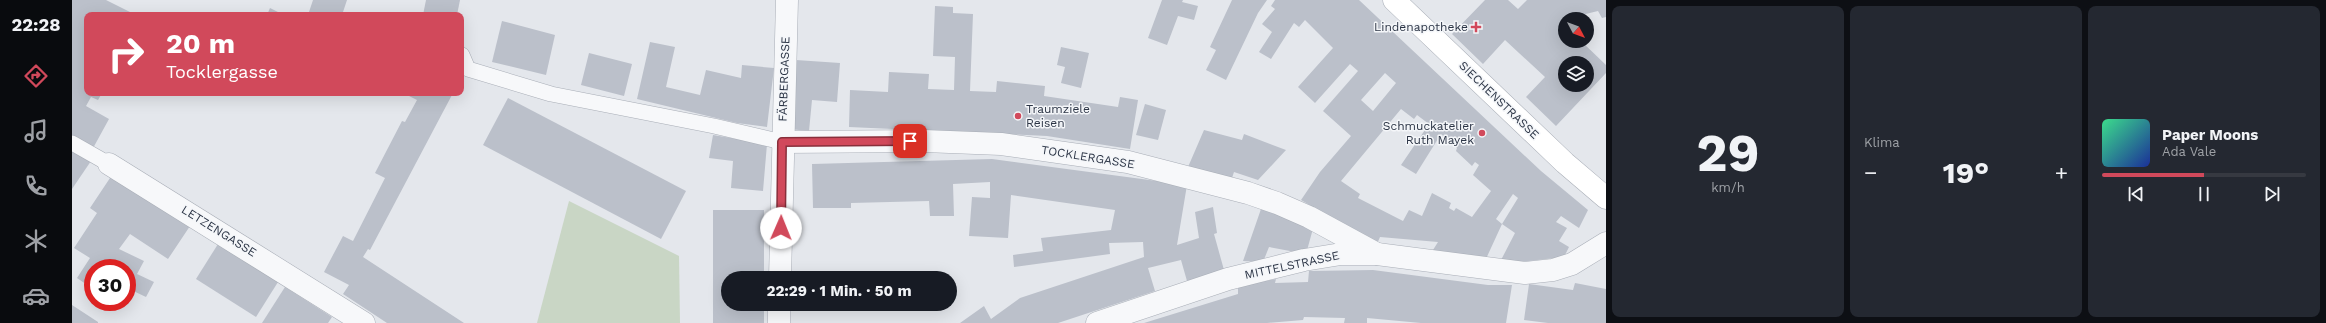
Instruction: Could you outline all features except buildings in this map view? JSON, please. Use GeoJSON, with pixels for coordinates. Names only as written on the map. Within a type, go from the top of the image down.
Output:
{"type":"FeatureCollection","features":[{"type":"Feature","properties":{"kind":"street","name":"FÄRBERGASSE"},"geometry":{"type":"LineString","coordinates":[[780,271],[782,142],[787,0]]}},
{"type":"Feature","properties":{"kind":"street","name":"SIECHENSTRASSE"},"geometry":{"type":"LineString","coordinates":[[1394,0],[1565,163],[1606,198]]}},
{"type":"Feature","properties":{"kind":"street","name":"TOCKLERGASSE"},"geometry":{"type":"LineString","coordinates":[[782,142],[924,141],[1001,144],[1128,162],[1248,193],[1277,203],[1308,217],[1377,254]]}},
{"type":"Feature","properties":{"kind":"street","name":"LETZENGASSE"},"geometry":{"type":"LineString","coordinates":[[108,164],[364,323]]}},
{"type":"Feature","properties":{"kind":"street","name":"MITTELSTRASSE"},"geometry":{"type":"LineString","coordinates":[[1097,323],[1255,272],[1341,254],[1377,254],[1525,273],[1553,270],[1572,264],[1606,243]]}},
{"type":"Feature","properties":{"kind":"street"},"geometry":{"type":"LineString","coordinates":[[778,323],[779,311]]}},
{"type":"Feature","properties":{"kind":"lane"},"geometry":{"type":"LineString","coordinates":[[464,60],[468,70],[551,94],[714,126],[782,142]]}},
{"type":"Feature","properties":{"kind":"lane","name":"LETZENGASSE"},"geometry":{"type":"LineString","coordinates":[[72,143],[108,164]]}},
{"type":"Feature","properties":{"kind":"green space"},"geometry":{"type":"Polygon","coordinates":[[[569,201],[679,256],[680,323],[537,323],[569,201]]]}},
{"type":"Feature","properties":{"kind":"place","name":"Lindenapotheke"},"geometry":{"type":"Point","coordinates":[1476,27]}},
{"type":"Feature","properties":{"kind":"place","name":"Traumziele Reisen"},"geometry":{"type":"Point","coordinates":[1018,116]}},
{"type":"Feature","properties":{"kind":"place","name":"Schmuckatelier Ruth Mayek"},"geometry":{"type":"Point","coordinates":[1482,133]}},
{"type":"Feature","properties":{"kind":"route"},"geometry":{"type":"LineString","coordinates":[[781,228],[782,142],[910,141]]}}]}
